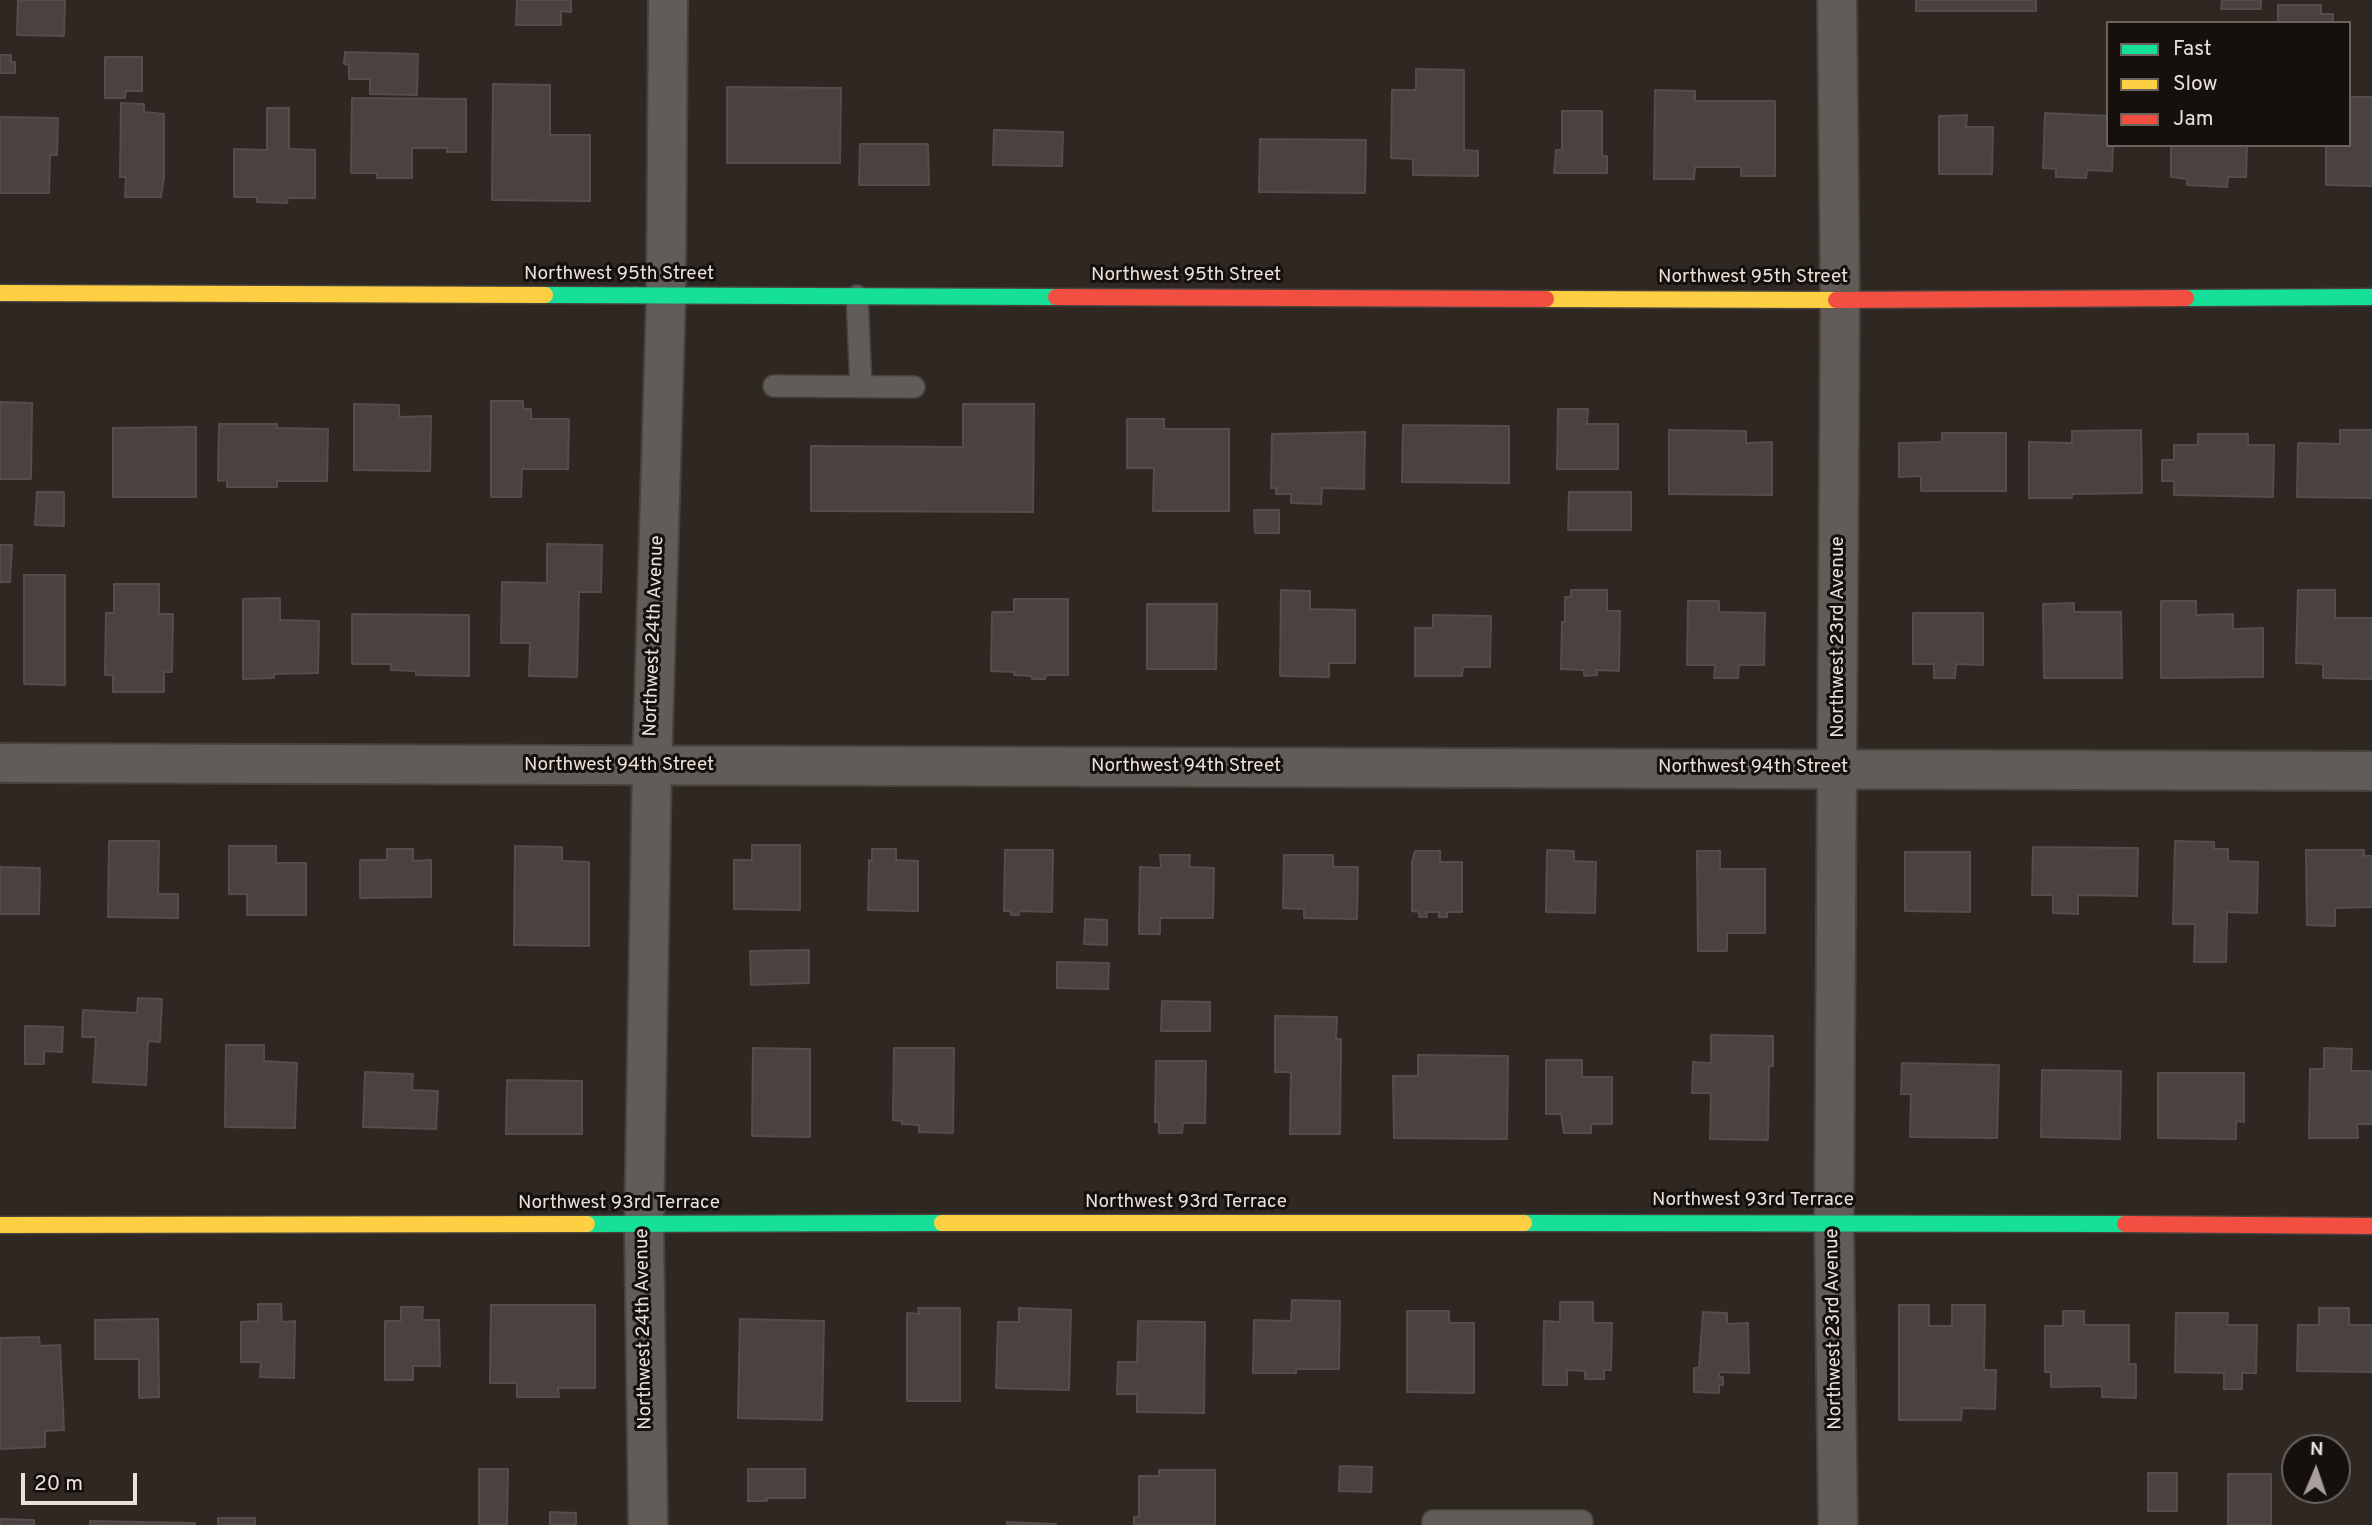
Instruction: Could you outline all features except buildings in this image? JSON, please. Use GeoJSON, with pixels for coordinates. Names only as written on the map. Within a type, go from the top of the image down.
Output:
{"type":"FeatureCollection","features":[{"type":"Feature","properties":{"kind":"main road","name":"Northwest 95th Street"},"geometry":{"type":"LineString","coordinates":[[0,293],[1840,300],[2372,298]]}},
{"type":"Feature","properties":{"kind":"main road","name":"Northwest 93rd Terrace"},"geometry":{"type":"LineString","coordinates":[[0,1225],[1834,1222],[2372,1226]]}},
{"type":"Feature","properties":{"kind":"street","name":"Northwest 24th Avenue"},"geometry":{"type":"LineString","coordinates":[[648,1525],[644,1225],[652,766],[666,296],[668,0]]}},
{"type":"Feature","properties":{"kind":"street","name":"Northwest 23rd Avenue"},"geometry":{"type":"LineString","coordinates":[[1837,0],[1840,300],[1834,1222],[1838,1525]]}},
{"type":"Feature","properties":{"kind":"street","name":"Northwest 94th Street"},"geometry":{"type":"LineString","coordinates":[[0,763],[2372,771]]}},
{"type":"Feature","properties":{"kind":"lane"},"geometry":{"type":"LineString","coordinates":[[857,296],[861,387]]}},
{"type":"Feature","properties":{"kind":"lane"},"geometry":{"type":"LineString","coordinates":[[774,386],[914,387]]}},
{"type":"Feature","properties":{"kind":"lane"},"geometry":{"type":"LineString","coordinates":[[1433,1525],[1433,1521],[1582,1521],[1582,1525]]}},
{"type":"Feature","properties":{"kind":"traffic: fast"},"geometry":{"type":"LineString","coordinates":[[545,295],[1056,297]]}},
{"type":"Feature","properties":{"kind":"traffic: fast"},"geometry":{"type":"LineString","coordinates":[[2186,298],[2372,297]]}},
{"type":"Feature","properties":{"kind":"traffic: fast"},"geometry":{"type":"LineString","coordinates":[[587,1224],[942,1223]]}},
{"type":"Feature","properties":{"kind":"traffic: fast"},"geometry":{"type":"LineString","coordinates":[[1524,1223],[2125,1224]]}},
{"type":"Feature","properties":{"kind":"traffic: slow"},"geometry":{"type":"LineString","coordinates":[[0,293],[545,295]]}},
{"type":"Feature","properties":{"kind":"traffic: slow"},"geometry":{"type":"LineString","coordinates":[[1546,299],[1836,300]]}},
{"type":"Feature","properties":{"kind":"traffic: slow"},"geometry":{"type":"LineString","coordinates":[[942,1223],[1524,1223]]}},
{"type":"Feature","properties":{"kind":"traffic: slow"},"geometry":{"type":"LineString","coordinates":[[0,1225],[587,1224]]}},
{"type":"Feature","properties":{"kind":"traffic: jam"},"geometry":{"type":"LineString","coordinates":[[1056,297],[1546,299]]}},
{"type":"Feature","properties":{"kind":"traffic: jam"},"geometry":{"type":"LineString","coordinates":[[1836,300],[2186,298]]}},
{"type":"Feature","properties":{"kind":"traffic: jam"},"geometry":{"type":"LineString","coordinates":[[2125,1224],[2372,1226]]}}]}
